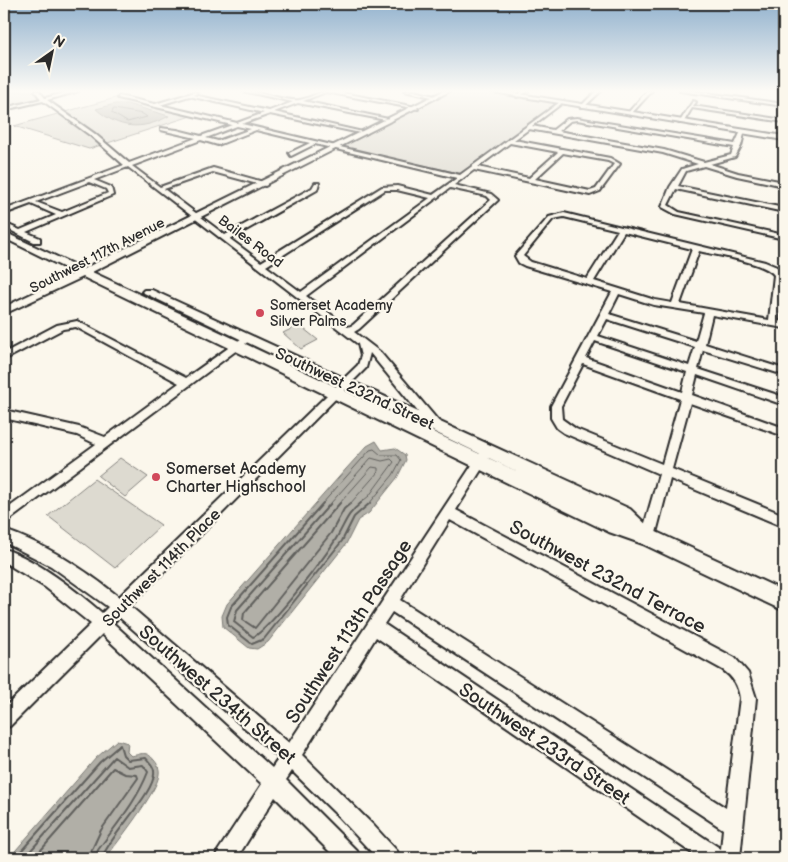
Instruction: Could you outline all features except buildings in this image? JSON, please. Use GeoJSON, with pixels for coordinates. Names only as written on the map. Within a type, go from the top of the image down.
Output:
{"type":"FeatureCollection","features":[{"type":"Feature","properties":{"kind":"street","name":"Bailes Road"},"geometry":{"type":"LineString","coordinates":[[88,131],[159,189],[199,217],[377,354],[436,426]]}},
{"type":"Feature","properties":{"kind":"street"},"geometry":{"type":"LineString","coordinates":[[174,131],[203,137],[212,142],[221,142],[248,131]]}},
{"type":"Feature","properties":{"kind":"street"},"geometry":{"type":"LineString","coordinates":[[4,212],[219,131]]}},
{"type":"Feature","properties":{"kind":"street"},"geometry":{"type":"LineString","coordinates":[[270,131],[462,176]]}},
{"type":"Feature","properties":{"kind":"street"},"geometry":{"type":"LineString","coordinates":[[358,131],[366,133]]}},
{"type":"Feature","properties":{"kind":"street","name":"Southwest 117th Avenue"},"geometry":{"type":"LineString","coordinates":[[4,319],[199,217],[369,131]]}},
{"type":"Feature","properties":{"kind":"street"},"geometry":{"type":"LineString","coordinates":[[300,296],[316,287],[522,131]]}},
{"type":"Feature","properties":{"kind":"street"},"geometry":{"type":"LineString","coordinates":[[550,131],[664,152],[737,174],[784,184]]}},
{"type":"Feature","properties":{"kind":"street"},"geometry":{"type":"LineString","coordinates":[[648,131],[738,146]]}},
{"type":"Feature","properties":{"kind":"street"},"geometry":{"type":"LineString","coordinates":[[743,131],[733,156],[684,170],[664,204],[665,208],[677,213],[784,237]]}},
{"type":"Feature","properties":{"kind":"street"},"geometry":{"type":"LineString","coordinates":[[744,131],[784,138]]}},
{"type":"Feature","properties":{"kind":"street"},"geometry":{"type":"LineString","coordinates":[[473,168],[592,193],[598,190],[617,163],[510,140]]}},
{"type":"Feature","properties":{"kind":"street"},"geometry":{"type":"LineString","coordinates":[[291,154],[316,142]]}},
{"type":"Feature","properties":{"kind":"street"},"geometry":{"type":"LineString","coordinates":[[531,180],[562,150]]}},
{"type":"Feature","properties":{"kind":"street"},"geometry":{"type":"LineString","coordinates":[[159,189],[213,170],[265,184]]}},
{"type":"Feature","properties":{"kind":"street"},"geometry":{"type":"LineString","coordinates":[[21,232],[110,194],[109,188],[88,180]]}},
{"type":"Feature","properties":{"kind":"street"},"geometry":{"type":"LineString","coordinates":[[224,238],[315,189],[317,184]]}},
{"type":"Feature","properties":{"kind":"street"},"geometry":{"type":"LineString","coordinates":[[348,331],[356,327],[493,203],[494,198],[450,186]]}},
{"type":"Feature","properties":{"kind":"street"},"geometry":{"type":"LineString","coordinates":[[673,187],[784,210]]}},
{"type":"Feature","properties":{"kind":"street"},"geometry":{"type":"LineString","coordinates":[[261,266],[387,188],[398,188],[434,197]]}},
{"type":"Feature","properties":{"kind":"street"},"geometry":{"type":"LineString","coordinates":[[31,202],[62,215]]}},
{"type":"Feature","properties":{"kind":"street"},"geometry":{"type":"LineString","coordinates":[[773,323],[778,275],[776,271],[765,265],[568,216],[554,216],[519,255],[520,259],[528,264],[617,291],[675,306],[784,325]]}},
{"type":"Feature","properties":{"kind":"street"},"geometry":{"type":"LineString","coordinates":[[4,225],[37,240]]}},
{"type":"Feature","properties":{"kind":"street"},"geometry":{"type":"LineString","coordinates":[[589,282],[622,229]]}},
{"type":"Feature","properties":{"kind":"street","name":"Southwest 232nd Street"},"geometry":{"type":"LineString","coordinates":[[4,235],[52,258],[92,272],[248,338],[346,383],[436,426],[484,456],[615,526],[648,537],[784,601]]}},
{"type":"Feature","properties":{"kind":"street"},"geometry":{"type":"LineString","coordinates":[[675,306],[696,248]]}},
{"type":"Feature","properties":{"kind":"street","name":"Southwest 117th Avenue"},"geometry":{"type":"LineString","coordinates":[[4,311],[92,272]]}},
{"type":"Feature","properties":{"kind":"street","name":"Southwest 232nd Street"},"geometry":{"type":"LineString","coordinates":[[92,272],[238,346],[338,393],[484,456]]}},
{"type":"Feature","properties":{"kind":"street"},"geometry":{"type":"LineString","coordinates":[[617,291],[556,406],[554,413],[557,421],[572,432],[784,521]]}},
{"type":"Feature","properties":{"kind":"street"},"geometry":{"type":"LineString","coordinates":[[648,537],[709,311]]}},
{"type":"Feature","properties":{"kind":"street"},"geometry":{"type":"LineString","coordinates":[[604,315],[784,372]]}},
{"type":"Feature","properties":{"kind":"street"},"geometry":{"type":"LineString","coordinates":[[4,358],[60,327],[73,324],[84,326],[188,383]]}},
{"type":"Feature","properties":{"kind":"street"},"geometry":{"type":"LineString","coordinates":[[592,336],[784,401]]}},
{"type":"Feature","properties":{"kind":"street"},"geometry":{"type":"LineString","coordinates":[[4,518],[248,338]]}},
{"type":"Feature","properties":{"kind":"street"},"geometry":{"type":"LineString","coordinates":[[362,343],[366,356],[363,366],[378,363],[391,369]]}},
{"type":"Feature","properties":{"kind":"street"},"geometry":{"type":"LineString","coordinates":[[580,360],[784,432]]}},
{"type":"Feature","properties":{"kind":"street","name":"Southwest 114th Place"},"geometry":{"type":"LineString","coordinates":[[4,720],[338,393],[363,366]]}},
{"type":"Feature","properties":{"kind":"street"},"geometry":{"type":"LineString","coordinates":[[4,414],[79,431],[106,443]]}},
{"type":"Feature","properties":{"kind":"street","name":"Southwest 113th Passage"},"geometry":{"type":"LineString","coordinates":[[225,858],[484,456]]}},
{"type":"Feature","properties":{"kind":"street","name":"Southwest 232nd Terrace"},"geometry":{"type":"LineString","coordinates":[[449,513],[729,664],[743,680],[748,698],[734,824]]}},
{"type":"Feature","properties":{"kind":"street","name":"Southwest 234th Street"},"geometry":{"type":"LineString","coordinates":[[4,536],[22,543],[64,566],[99,590],[291,756],[337,799],[390,858]]}},
{"type":"Feature","properties":{"kind":"street","name":"Southwest 234th Street"},"geometry":{"type":"LineString","coordinates":[[4,555],[72,596],[275,782],[350,858]]}},
{"type":"Feature","properties":{"kind":"street","name":"Southwest 233rd Street"},"geometry":{"type":"LineString","coordinates":[[391,603],[734,824]]}},
{"type":"Feature","properties":{"kind":"street","name":"Southwest 233rd Street"},"geometry":{"type":"LineString","coordinates":[[375,627],[716,858]]}},
{"type":"Feature","properties":{"kind":"street"},"geometry":{"type":"LineString","coordinates":[[730,858],[734,824]]}},
{"type":"Feature","properties":{"kind":"shaded area"},"geometry":{"type":"Polygon","coordinates":[[[31,131],[144,131],[89,149],[31,131]]]}},
{"type":"Feature","properties":{"kind":"shaded area"},"geometry":{"type":"Polygon","coordinates":[[[370,131],[519,131],[463,174],[343,147],[345,144],[370,131]]]}},
{"type":"Feature","properties":{"kind":"shaded area"},"geometry":{"type":"Polygon","coordinates":[[[299,325],[318,340],[301,349],[283,333],[299,325]]]}},
{"type":"Feature","properties":{"kind":"shaded area"},"geometry":{"type":"Polygon","coordinates":[[[120,458],[148,477],[125,497],[98,476],[120,458]]]}},
{"type":"Feature","properties":{"kind":"shaded area"},"geometry":{"type":"Polygon","coordinates":[[[94,479],[161,525],[115,568],[48,516],[94,479]]]}},
{"type":"Feature","properties":{"kind":"water"},"geometry":{"type":"Polygon","coordinates":[[[376,441],[382,450],[395,448],[405,455],[406,460],[397,478],[369,513],[358,520],[346,544],[268,642],[257,649],[249,648],[223,627],[222,616],[227,604],[367,446],[376,441]]]}},
{"type":"Feature","properties":{"kind":"water"},"geometry":{"type":"Polygon","coordinates":[[[117,740],[128,743],[127,752],[131,756],[149,755],[159,768],[159,772],[157,782],[145,804],[106,858],[9,858],[96,758],[117,740]]]}},
{"type":"Feature","properties":{"kind":"place","name":"Somerset Academy Silver Palms"},"geometry":{"type":"Point","coordinates":[260,313]}},
{"type":"Feature","properties":{"kind":"place","name":"Somerset Academy Charter Highschool"},"geometry":{"type":"Point","coordinates":[156,477]}}]}
